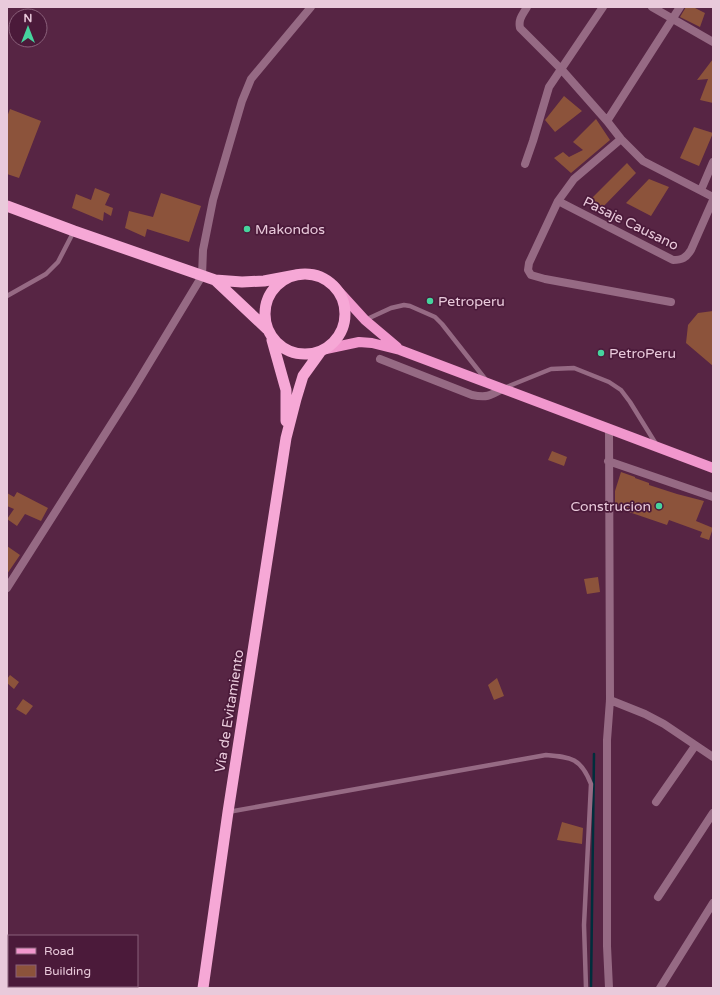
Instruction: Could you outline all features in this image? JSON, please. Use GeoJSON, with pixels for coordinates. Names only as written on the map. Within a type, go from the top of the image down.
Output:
{"type":"FeatureCollection","features":[{"type":"Feature","properties":{"kind":"highway"},"geometry":{"type":"LineString","coordinates":[[7,206],[215,280],[242,282],[264,281],[306,274],[316,276],[326,280],[334,286],[340,296],[344,308],[345,319],[341,331],[335,341],[323,350],[307,355],[293,353],[281,347],[269,333],[215,280]]}},
{"type":"Feature","properties":{"kind":"highway"},"geometry":{"type":"LineString","coordinates":[[269,333],[264,316],[266,302],[272,290],[283,280],[296,275]]}},
{"type":"Feature","properties":{"kind":"highway","name":"Vía de Evitamiento"},"geometry":{"type":"LineString","coordinates":[[269,333],[286,390],[286,438]]}},
{"type":"Feature","properties":{"kind":"highway","name":"Vía de Evitamiento"},"geometry":{"type":"LineString","coordinates":[[203,988],[228,812],[286,438],[303,376],[323,350]]}},
{"type":"Feature","properties":{"kind":"main road"},"geometry":{"type":"LineString","coordinates":[[334,286],[365,320],[400,350]]}},
{"type":"Feature","properties":{"kind":"main road"},"geometry":{"type":"LineString","coordinates":[[323,350],[358,342],[372,343],[400,350],[713,468]]}},
{"type":"Feature","properties":{"kind":"street"},"geometry":{"type":"LineString","coordinates":[[7,588],[133,390],[202,276],[203,250],[213,200],[242,101],[251,79],[311,7]]}},
{"type":"Feature","properties":{"kind":"street"},"geometry":{"type":"LineString","coordinates":[[527,7],[519,22],[520,28],[562,70],[621,139],[643,161],[701,190],[713,198]]}},
{"type":"Feature","properties":{"kind":"street"},"geometry":{"type":"LineString","coordinates":[[525,164],[549,87],[562,70],[603,7]]}},
{"type":"Feature","properties":{"kind":"street"},"geometry":{"type":"LineString","coordinates":[[652,7],[713,42]]}},
{"type":"Feature","properties":{"kind":"street"},"geometry":{"type":"LineString","coordinates":[[607,121],[680,7]]}},
{"type":"Feature","properties":{"kind":"street"},"geometry":{"type":"LineString","coordinates":[[621,139],[574,179],[558,201],[529,263],[528,270],[531,275],[545,279],[671,302]]}},
{"type":"Feature","properties":{"kind":"street"},"geometry":{"type":"LineString","coordinates":[[701,190],[713,162]]}},
{"type":"Feature","properties":{"kind":"street","name":"Pasaje Causano"},"geometry":{"type":"LineString","coordinates":[[558,201],[673,260],[681,260],[687,256],[691,250],[713,198]]}},
{"type":"Feature","properties":{"kind":"street"},"geometry":{"type":"LineString","coordinates":[[380,359],[481,397],[490,396],[502,389]]}},
{"type":"Feature","properties":{"kind":"street"},"geometry":{"type":"LineString","coordinates":[[608,988],[607,740],[610,700],[609,429]]}},
{"type":"Feature","properties":{"kind":"street"},"geometry":{"type":"LineString","coordinates":[[608,461],[713,497]]}},
{"type":"Feature","properties":{"kind":"street"},"geometry":{"type":"LineString","coordinates":[[610,700],[645,714],[664,724],[713,757]]}},
{"type":"Feature","properties":{"kind":"street"},"geometry":{"type":"LineString","coordinates":[[656,802],[695,746]]}},
{"type":"Feature","properties":{"kind":"street"},"geometry":{"type":"LineString","coordinates":[[658,897],[713,813]]}},
{"type":"Feature","properties":{"kind":"street"},"geometry":{"type":"LineString","coordinates":[[660,988],[713,902]]}},
{"type":"Feature","properties":{"kind":"lane"},"geometry":{"type":"LineString","coordinates":[[7,296],[46,274],[58,262],[74,231]]}},
{"type":"Feature","properties":{"kind":"lane"},"geometry":{"type":"LineString","coordinates":[[365,320],[391,308],[404,305],[410,306],[435,317],[489,383]]}},
{"type":"Feature","properties":{"kind":"lane"},"geometry":{"type":"LineString","coordinates":[[502,389],[551,369],[574,368],[609,382],[621,390],[658,447]]}},
{"type":"Feature","properties":{"kind":"lane"},"geometry":{"type":"LineString","coordinates":[[228,812],[546,755],[564,757],[576,761],[586,771],[590,784],[584,925],[586,988]]}},
{"type":"Feature","properties":{"kind":"building"},"geometry":{"type":"Polygon","coordinates":[[[686,7],[693,7],[705,13],[700,27],[680,17],[686,7]]]}},
{"type":"Feature","properties":{"kind":"building"},"geometry":{"type":"Polygon","coordinates":[[[713,59],[713,103],[700,100],[708,79],[697,80],[713,59]]]}},
{"type":"Feature","properties":{"kind":"building"},"geometry":{"type":"Polygon","coordinates":[[[564,96],[582,111],[555,132],[545,120],[564,96]]]}},
{"type":"Feature","properties":{"kind":"building"},"geometry":{"type":"Polygon","coordinates":[[[10,109],[41,121],[19,178],[7,174],[7,117],[10,109]]]}},
{"type":"Feature","properties":{"kind":"building"},"geometry":{"type":"Polygon","coordinates":[[[596,119],[610,140],[571,173],[554,158],[563,152],[569,157],[583,150],[573,142],[596,119]]]}},
{"type":"Feature","properties":{"kind":"building"},"geometry":{"type":"Polygon","coordinates":[[[694,127],[713,133],[699,166],[680,158],[694,127]]]}},
{"type":"Feature","properties":{"kind":"building"},"geometry":{"type":"Polygon","coordinates":[[[627,163],[636,173],[600,210],[586,204],[627,163]]]}},
{"type":"Feature","properties":{"kind":"building"},"geometry":{"type":"Polygon","coordinates":[[[649,179],[669,187],[651,216],[626,203],[649,179]]]}},
{"type":"Feature","properties":{"kind":"building"},"geometry":{"type":"Polygon","coordinates":[[[95,188],[110,194],[105,205],[113,208],[111,216],[104,212],[103,221],[72,208],[76,194],[91,200],[95,188]]]}},
{"type":"Feature","properties":{"kind":"building"},"geometry":{"type":"Polygon","coordinates":[[[161,193],[201,206],[189,242],[147,229],[145,237],[125,228],[129,211],[153,217],[161,193]]]}},
{"type":"Feature","properties":{"kind":"building"},"geometry":{"type":"Polygon","coordinates":[[[713,311],[713,366],[686,343],[688,325],[698,313],[713,311]]]}},
{"type":"Feature","properties":{"kind":"building"},"geometry":{"type":"Polygon","coordinates":[[[552,451],[567,457],[564,466],[548,460],[552,451]]]}},
{"type":"Feature","properties":{"kind":"building"},"geometry":{"type":"Polygon","coordinates":[[[621,472],[649,483],[649,485],[704,501],[696,521],[713,528],[709,540],[700,537],[702,532],[669,520],[667,525],[626,511],[626,509],[615,505],[615,491],[621,472]]]}},
{"type":"Feature","properties":{"kind":"building"},"geometry":{"type":"Polygon","coordinates":[[[17,492],[48,508],[41,521],[25,514],[17,526],[7,519],[14,509],[7,506],[7,493],[14,497],[17,492]]]}},
{"type":"Feature","properties":{"kind":"building"},"geometry":{"type":"Polygon","coordinates":[[[7,546],[20,555],[7,574],[7,546]]]}},
{"type":"Feature","properties":{"kind":"building"},"geometry":{"type":"Polygon","coordinates":[[[598,577],[600,592],[587,594],[584,579],[598,577]]]}},
{"type":"Feature","properties":{"kind":"building"},"geometry":{"type":"Polygon","coordinates":[[[10,675],[19,682],[14,689],[7,683],[7,679],[10,675]]]}},
{"type":"Feature","properties":{"kind":"building"},"geometry":{"type":"Polygon","coordinates":[[[497,678],[504,696],[494,700],[488,685],[497,678]]]}},
{"type":"Feature","properties":{"kind":"building"},"geometry":{"type":"Polygon","coordinates":[[[23,699],[33,706],[26,715],[16,709],[23,699]]]}},
{"type":"Feature","properties":{"kind":"building"},"geometry":{"type":"Polygon","coordinates":[[[562,822],[583,828],[582,844],[557,840],[562,822]]]}},
{"type":"Feature","properties":{"kind":"waterway"},"geometry":{"type":"LineString","coordinates":[[591,988],[594,754]]}},
{"type":"Feature","properties":{"kind":"place","name":"Makondos"},"geometry":{"type":"Point","coordinates":[247,229]}},
{"type":"Feature","properties":{"kind":"place","name":"Petroperu"},"geometry":{"type":"Point","coordinates":[430,301]}},
{"type":"Feature","properties":{"kind":"place","name":"PetroPeru"},"geometry":{"type":"Point","coordinates":[601,353]}},
{"type":"Feature","properties":{"kind":"place","name":"Construcion"},"geometry":{"type":"Point","coordinates":[659,506]}}]}
